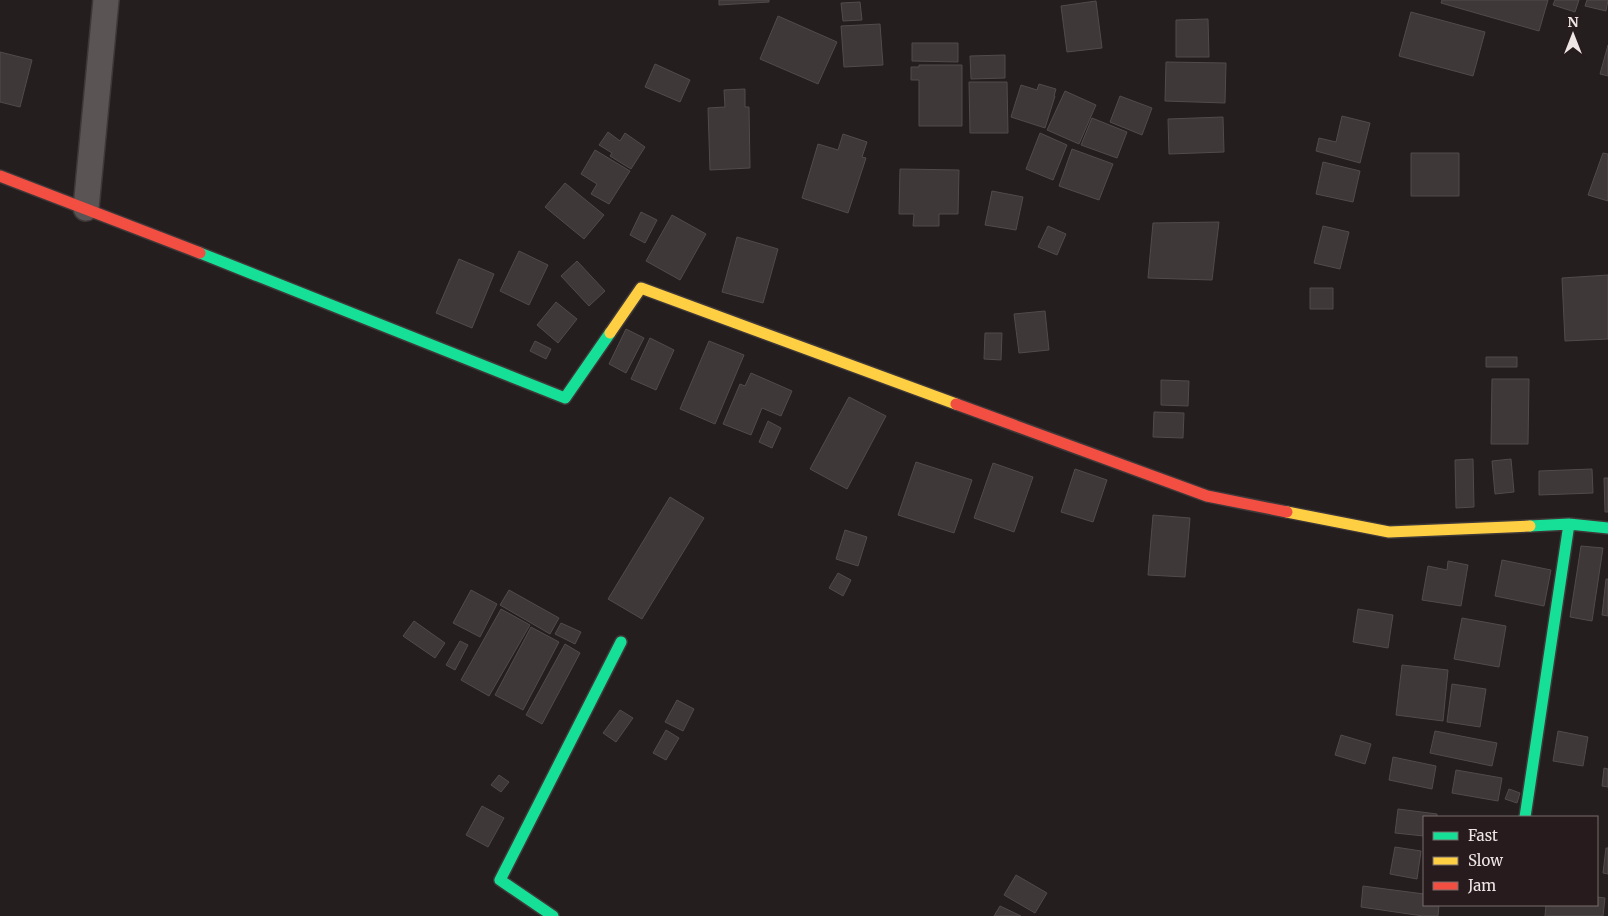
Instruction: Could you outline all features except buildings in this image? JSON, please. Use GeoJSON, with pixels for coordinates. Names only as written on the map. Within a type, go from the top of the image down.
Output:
{"type":"FeatureCollection","features":[{"type":"Feature","properties":{"kind":"street"},"geometry":{"type":"LineString","coordinates":[[86,208],[106,0]]}},
{"type":"Feature","properties":{"kind":"street"},"geometry":{"type":"LineString","coordinates":[[0,176],[86,208],[565,398],[641,288],[1207,496],[1389,532],[1569,524],[1608,528]]}},
{"type":"Feature","properties":{"kind":"street"},"geometry":{"type":"LineString","coordinates":[[1525,816],[1569,524]]}},
{"type":"Feature","properties":{"kind":"street"},"geometry":{"type":"LineString","coordinates":[[553,916],[500,880],[621,642]]}},
{"type":"Feature","properties":{"kind":"traffic: fast"},"geometry":{"type":"LineString","coordinates":[[200,253],[565,398],[610,333]]}},
{"type":"Feature","properties":{"kind":"traffic: fast"},"geometry":{"type":"LineString","coordinates":[[1530,526],[1569,524],[1608,528]]}},
{"type":"Feature","properties":{"kind":"traffic: fast"},"geometry":{"type":"LineString","coordinates":[[1525,816],[1569,524]]}},
{"type":"Feature","properties":{"kind":"traffic: fast"},"geometry":{"type":"LineString","coordinates":[[553,916],[500,880],[621,642]]}},
{"type":"Feature","properties":{"kind":"traffic: slow"},"geometry":{"type":"LineString","coordinates":[[610,333],[641,288],[956,404]]}},
{"type":"Feature","properties":{"kind":"traffic: slow"},"geometry":{"type":"LineString","coordinates":[[1287,512],[1389,532],[1530,526]]}},
{"type":"Feature","properties":{"kind":"traffic: jam"},"geometry":{"type":"LineString","coordinates":[[0,176],[200,253]]}},
{"type":"Feature","properties":{"kind":"traffic: jam"},"geometry":{"type":"LineString","coordinates":[[956,404],[1207,496],[1287,512]]}}]}
